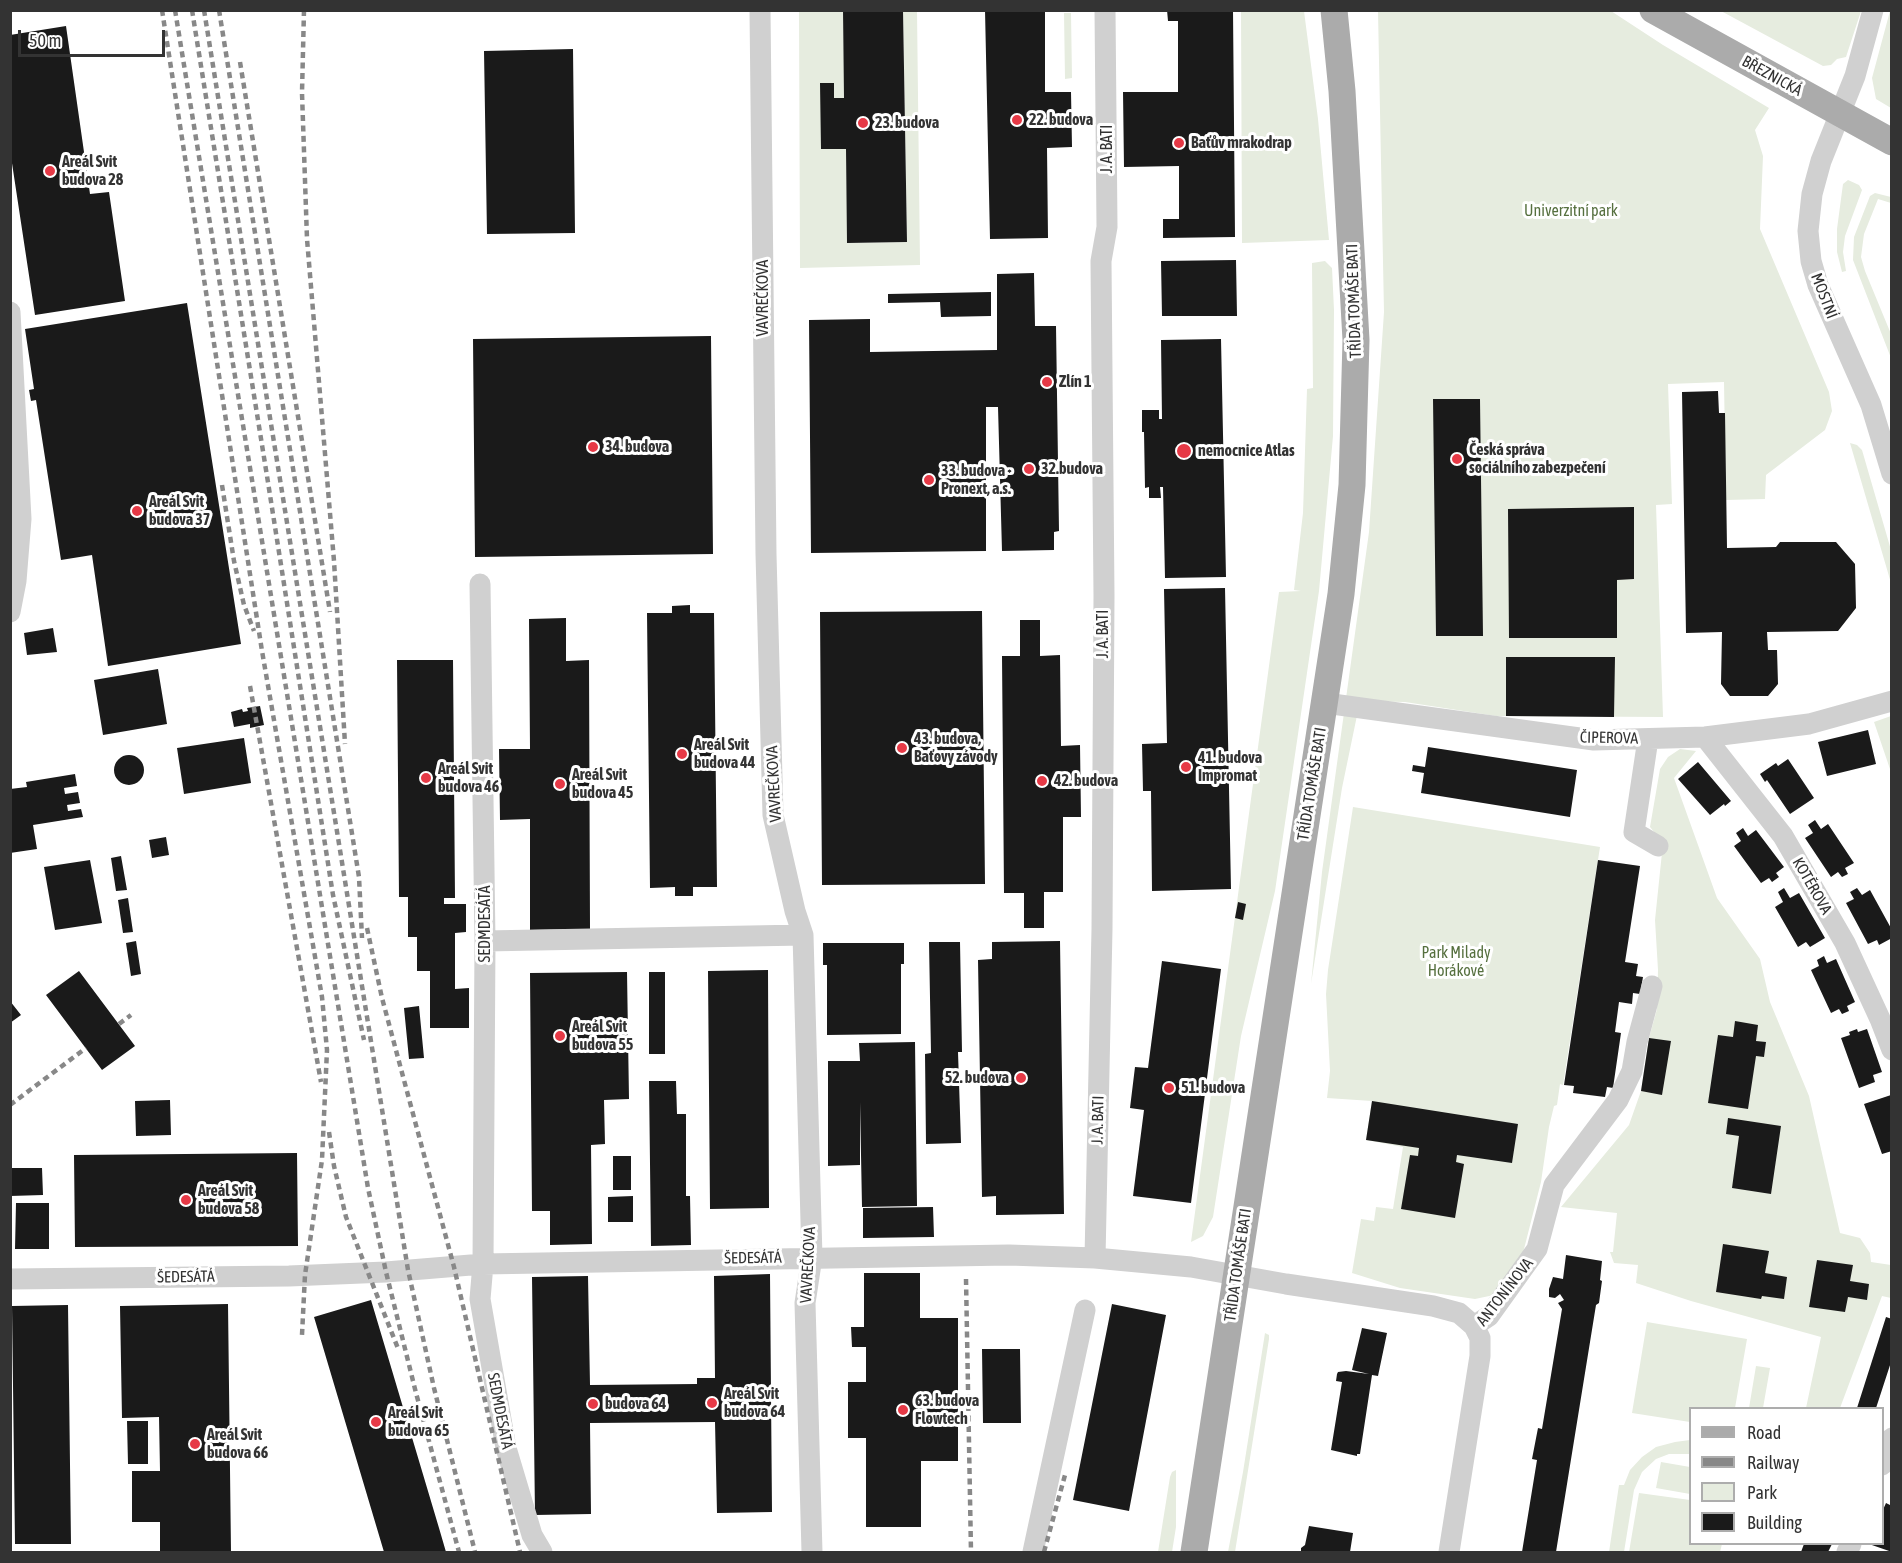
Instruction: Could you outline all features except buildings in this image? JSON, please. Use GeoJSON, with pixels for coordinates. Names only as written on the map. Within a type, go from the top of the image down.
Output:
{"type":"FeatureCollection","features":[{"type":"Feature","properties":{"kind":"main road","name":"TŘÍDA TOMÁŠE BATI"},"geometry":{"type":"LineString","coordinates":[[1194,1552],[1341,594],[1352,485],[1356,340],[1342,92],[1334,10]]}},
{"type":"Feature","properties":{"kind":"main road","name":"BŘEZNICKÁ"},"geometry":{"type":"LineString","coordinates":[[1653,10],[1892,142]]}},
{"type":"Feature","properties":{"kind":"street","name":"VAVREČKOVA"},"geometry":{"type":"LineString","coordinates":[[760,10],[766,554],[773,815],[795,911],[803,935],[812,1257],[806,1303],[812,1552]]}},
{"type":"Feature","properties":{"kind":"street","name":"J. A. BATI"},"geometry":{"type":"LineString","coordinates":[[1095,1258],[1102,884],[1104,585],[1101,261],[1107,227],[1105,10]]}},
{"type":"Feature","properties":{"kind":"street","name":"MOSTNÍ"},"geometry":{"type":"LineString","coordinates":[[1873,10],[1855,76],[1826,146],[1812,194],[1809,214],[1809,247],[1818,285],[1887,439],[1892,474]]}},
{"type":"Feature","properties":{"kind":"street"},"geometry":{"type":"LineString","coordinates":[[10,312],[21,519],[16,580],[10,612]]}},
{"type":"Feature","properties":{"kind":"street","name":"SEDMDESÁTÁ"},"geometry":{"type":"LineString","coordinates":[[480,584],[485,941],[483,1264],[480,1299],[506,1448],[532,1534],[542,1552]]}},
{"type":"Feature","properties":{"kind":"street","name":"ČIPEROVA"},"geometry":{"type":"LineString","coordinates":[[1324,703],[1594,740],[1705,737],[1809,724],[1892,701]]}},
{"type":"Feature","properties":{"kind":"street","name":"KOTĚROVA"},"geometry":{"type":"LineString","coordinates":[[1705,737],[1783,836],[1845,943],[1892,1050]]}},
{"type":"Feature","properties":{"kind":"street"},"geometry":{"type":"LineString","coordinates":[[1648,739],[1634,832],[1658,846]]}},
{"type":"Feature","properties":{"kind":"street"},"geometry":{"type":"LineString","coordinates":[[485,941],[803,935]]}},
{"type":"Feature","properties":{"kind":"street","name":"ANTONÍNOVA"},"geometry":{"type":"LineString","coordinates":[[1449,1552],[1480,1356],[1480,1338],[1474,1326],[1489,1316],[1537,1249],[1554,1185],[1618,1100],[1632,1071],[1652,986]]}},
{"type":"Feature","properties":{"kind":"street","name":"ŠEDESÁTÁ"},"geometry":{"type":"LineString","coordinates":[[10,1280],[361,1273],[483,1264],[1009,1255],[1095,1258],[1191,1267],[1439,1307],[1459,1313],[1474,1326]]}},
{"type":"Feature","properties":{"kind":"street"},"geometry":{"type":"LineString","coordinates":[[1033,1552],[1085,1310]]}},
{"type":"Feature","properties":{"kind":"green space"},"geometry":{"type":"Polygon","coordinates":[[[1861,10],[1846,57],[1837,59],[1831,65],[1823,66],[1721,11],[1861,10]]]}},
{"type":"Feature","properties":{"kind":"green space"},"geometry":{"type":"Polygon","coordinates":[[[799,11],[843,11],[848,243],[907,242],[903,11],[917,11],[920,265],[800,268],[799,11]]]}},
{"type":"Feature","properties":{"kind":"green space"},"geometry":{"type":"Polygon","coordinates":[[[1241,11],[1304,11],[1318,119],[1329,240],[1242,243],[1241,11]]]}},
{"type":"Feature","properties":{"kind":"green space","name":"Univerzitní park"},"geometry":{"type":"Polygon","coordinates":[[[1378,11],[1611,11],[1769,108],[1755,130],[1763,156],[1760,229],[1829,392],[1832,411],[1825,430],[1766,475],[1765,499],[1726,500],[1724,382],[1668,384],[1672,504],[1656,505],[1663,717],[1496,716],[1405,702],[1360,701],[1342,788],[1311,984],[1322,872],[1369,532],[1384,312],[1378,11]]]}},
{"type":"Feature","properties":{"kind":"green space"},"geometry":{"type":"Polygon","coordinates":[[[1890,11],[1892,11],[1891,108],[1876,99],[1872,78],[1890,11]]]}},
{"type":"Feature","properties":{"kind":"green space"},"geometry":{"type":"Polygon","coordinates":[[[1064,13],[1071,13],[1072,78],[1065,79],[1064,13]]]}},
{"type":"Feature","properties":{"kind":"green space"},"geometry":{"type":"Polygon","coordinates":[[[1848,180],[1859,185],[1862,190],[1845,236],[1843,252],[1846,271],[1842,272],[1837,252],[1837,229],[1843,184],[1848,180]]]}},
{"type":"Feature","properties":{"kind":"green space"},"geometry":{"type":"Polygon","coordinates":[[[1875,193],[1891,197],[1891,203],[1878,199],[1864,234],[1861,257],[1891,334],[1891,358],[1853,260],[1854,237],[1870,196],[1875,193]]]}},
{"type":"Feature","properties":{"kind":"green space"},"geometry":{"type":"Polygon","coordinates":[[[1325,261],[1332,268],[1334,310],[1333,436],[1319,591],[1275,891],[1241,1036],[1213,1217],[1203,1236],[1191,1242],[1279,592],[1301,591],[1294,590],[1303,513],[1307,389],[1313,388],[1312,263],[1325,261]]]}},
{"type":"Feature","properties":{"kind":"green space"},"geometry":{"type":"Polygon","coordinates":[[[1850,443],[1862,450],[1891,550],[1891,583],[1850,443]]]}},
{"type":"Feature","properties":{"kind":"green space"},"geometry":{"type":"Polygon","coordinates":[[[1892,716],[1891,772],[1874,722],[1892,716]]]}},
{"type":"Feature","properties":{"kind":"green space"},"geometry":{"type":"Polygon","coordinates":[[[1680,749],[1696,751],[1674,778],[1717,898],[1760,959],[1770,1002],[1809,1096],[1840,1233],[1860,1238],[1870,1253],[1871,1262],[1891,1265],[1891,1298],[1882,1296],[1840,1407],[1806,1407],[1821,1337],[1691,1301],[1636,1283],[1638,1265],[1614,1263],[1610,1252],[1613,1252],[1617,1213],[1561,1207],[1629,1125],[1641,1091],[1649,1038],[1657,1009],[1658,970],[1655,920],[1663,843],[1650,827],[1660,769],[1668,757],[1680,749]]]}},
{"type":"Feature","properties":{"kind":"green space","name":"Park Milady Horákové"},"geometry":{"type":"Polygon","coordinates":[[[1353,807],[1600,847],[1563,1085],[1560,1084],[1557,1105],[1554,1106],[1549,1127],[1541,1182],[1523,1253],[1494,1295],[1475,1299],[1400,1288],[1352,1273],[1361,1219],[1374,1221],[1376,1207],[1393,1209],[1403,1147],[1366,1140],[1372,1101],[1327,1098],[1330,1071],[1326,994],[1328,970],[1353,807]]]}},
{"type":"Feature","properties":{"kind":"green space"},"geometry":{"type":"Polygon","coordinates":[[[1647,1322],[1747,1339],[1735,1407],[1689,1407],[1689,1422],[1632,1413],[1647,1322]]]}},
{"type":"Feature","properties":{"kind":"green space"},"geometry":{"type":"Polygon","coordinates":[[[1265,1333],[1269,1335],[1269,1339],[1235,1552],[1228,1552],[1243,1472],[1265,1333]]]}},
{"type":"Feature","properties":{"kind":"green space"},"geometry":{"type":"Polygon","coordinates":[[[1756,1366],[1770,1368],[1763,1407],[1749,1407],[1756,1366]]]}},
{"type":"Feature","properties":{"kind":"green space"},"geometry":{"type":"Polygon","coordinates":[[[1689,1440],[1689,1454],[1669,1454],[1656,1459],[1642,1472],[1634,1490],[1624,1552],[1609,1552],[1619,1485],[1624,1485],[1630,1470],[1642,1457],[1656,1447],[1689,1440]]]}},
{"type":"Feature","properties":{"kind":"green space"},"geometry":{"type":"Polygon","coordinates":[[[1661,1462],[1689,1467],[1689,1494],[1656,1488],[1661,1462]]]}},
{"type":"Feature","properties":{"kind":"green space"},"geometry":{"type":"Polygon","coordinates":[[[1176,1470],[1176,1527],[1172,1552],[1158,1552],[1170,1477],[1176,1470]]]}},
{"type":"Feature","properties":{"kind":"green space"},"geometry":{"type":"Polygon","coordinates":[[[1639,1493],[1689,1500],[1689,1545],[1722,1545],[1720,1552],[1629,1552],[1639,1493]]]}},
{"type":"Feature","properties":{"kind":"railway"},"geometry":{"type":"LineString","coordinates":[[162,10],[262,651],[322,997],[327,1050],[322,1160],[305,1275],[302,1335]]}},
{"type":"Feature","properties":{"kind":"railway"},"geometry":{"type":"LineString","coordinates":[[175,10],[368,1188],[416,1393],[459,1552]]}},
{"type":"Feature","properties":{"kind":"railway"},"geometry":{"type":"LineString","coordinates":[[192,10],[333,895],[364,1040]]}},
{"type":"Feature","properties":{"kind":"railway"},"geometry":{"type":"LineString","coordinates":[[204,10],[408,1270],[434,1388],[475,1552]]}},
{"type":"Feature","properties":{"kind":"railway"},"geometry":{"type":"LineString","coordinates":[[219,10],[359,877],[362,938]]}},
{"type":"Feature","properties":{"kind":"railway"},"geometry":{"type":"LineString","coordinates":[[304,10],[302,93],[307,239],[334,561],[345,744]]}},
{"type":"Feature","properties":{"kind":"railway"},"geometry":{"type":"LineString","coordinates":[[240,62],[330,612]]}},
{"type":"Feature","properties":{"kind":"railway"},"geometry":{"type":"LineString","coordinates":[[222,485],[234,561],[244,605],[254,631]]}},
{"type":"Feature","properties":{"kind":"railway"},"geometry":{"type":"LineString","coordinates":[[250,686],[321,1082]]}},
{"type":"Feature","properties":{"kind":"railway"},"geometry":{"type":"LineString","coordinates":[[367,928],[382,998],[454,1267],[520,1552]]}},
{"type":"Feature","properties":{"kind":"railway"},"geometry":{"type":"LineString","coordinates":[[119,1024],[131,1015]]}},
{"type":"Feature","properties":{"kind":"railway"},"geometry":{"type":"LineString","coordinates":[[10,1105],[86,1048]]}},
{"type":"Feature","properties":{"kind":"railway"},"geometry":{"type":"LineString","coordinates":[[329,1132],[346,1217],[399,1351]]}},
{"type":"Feature","properties":{"kind":"railway"},"geometry":{"type":"LineString","coordinates":[[966,1279],[971,1552]]}},
{"type":"Feature","properties":{"kind":"railway"},"geometry":{"type":"LineString","coordinates":[[1044,1552],[1065,1475]]}},
{"type":"Feature","properties":{"kind":"place","name":"22. budova"},"geometry":{"type":"Point","coordinates":[1017,120]}},
{"type":"Feature","properties":{"kind":"place","name":"23. budova"},"geometry":{"type":"Point","coordinates":[863,123]}},
{"type":"Feature","properties":{"kind":"place","name":"Baťův mrakodrap"},"geometry":{"type":"Point","coordinates":[1179,143]}},
{"type":"Feature","properties":{"kind":"place","name":"Areál Svit budova 28"},"geometry":{"type":"Point","coordinates":[50,171]}},
{"type":"Feature","properties":{"kind":"place","name":"Zlín 1"},"geometry":{"type":"Point","coordinates":[1047,382]}},
{"type":"Feature","properties":{"kind":"place","name":"34. budova"},"geometry":{"type":"Point","coordinates":[593,447]}},
{"type":"Feature","properties":{"kind":"place","name":"nemocnice Atlas"},"geometry":{"type":"Point","coordinates":[1184,451]}},
{"type":"Feature","properties":{"kind":"place","name":"Česká správa sociálního zabezpečení"},"geometry":{"type":"Point","coordinates":[1457,459]}},
{"type":"Feature","properties":{"kind":"place","name":"32.budova"},"geometry":{"type":"Point","coordinates":[1029,469]}},
{"type":"Feature","properties":{"kind":"place","name":"33. budova - Pronext, a.s."},"geometry":{"type":"Point","coordinates":[929,480]}},
{"type":"Feature","properties":{"kind":"place","name":"Areál Svit budova 37"},"geometry":{"type":"Point","coordinates":[137,511]}},
{"type":"Feature","properties":{"kind":"place","name":"43. budova, Baťovy závody"},"geometry":{"type":"Point","coordinates":[902,748]}},
{"type":"Feature","properties":{"kind":"place","name":"Areál Svit budova 44"},"geometry":{"type":"Point","coordinates":[682,754]}},
{"type":"Feature","properties":{"kind":"place","name":"41. budova Impromat"},"geometry":{"type":"Point","coordinates":[1186,767]}},
{"type":"Feature","properties":{"kind":"place","name":"Areál Svit budova 46"},"geometry":{"type":"Point","coordinates":[426,778]}},
{"type":"Feature","properties":{"kind":"place","name":"42. budova"},"geometry":{"type":"Point","coordinates":[1042,781]}},
{"type":"Feature","properties":{"kind":"place","name":"Areál Svit budova 45"},"geometry":{"type":"Point","coordinates":[560,784]}},
{"type":"Feature","properties":{"kind":"place","name":"Areál Svit budova 55"},"geometry":{"type":"Point","coordinates":[560,1036]}},
{"type":"Feature","properties":{"kind":"place","name":"52. budova"},"geometry":{"type":"Point","coordinates":[1021,1078]}},
{"type":"Feature","properties":{"kind":"place","name":"51. budova"},"geometry":{"type":"Point","coordinates":[1169,1088]}},
{"type":"Feature","properties":{"kind":"place","name":"Areál Svit budova 58"},"geometry":{"type":"Point","coordinates":[186,1200]}},
{"type":"Feature","properties":{"kind":"place","name":"Areál Svit budova 64"},"geometry":{"type":"Point","coordinates":[712,1403]}},
{"type":"Feature","properties":{"kind":"place","name":"budova 64"},"geometry":{"type":"Point","coordinates":[593,1404]}},
{"type":"Feature","properties":{"kind":"place","name":"63. budova Flowtech"},"geometry":{"type":"Point","coordinates":[903,1410]}},
{"type":"Feature","properties":{"kind":"place","name":"Areál Svit budova 65"},"geometry":{"type":"Point","coordinates":[376,1422]}},
{"type":"Feature","properties":{"kind":"place","name":"Areál Svit budova 66"},"geometry":{"type":"Point","coordinates":[195,1444]}}]}
